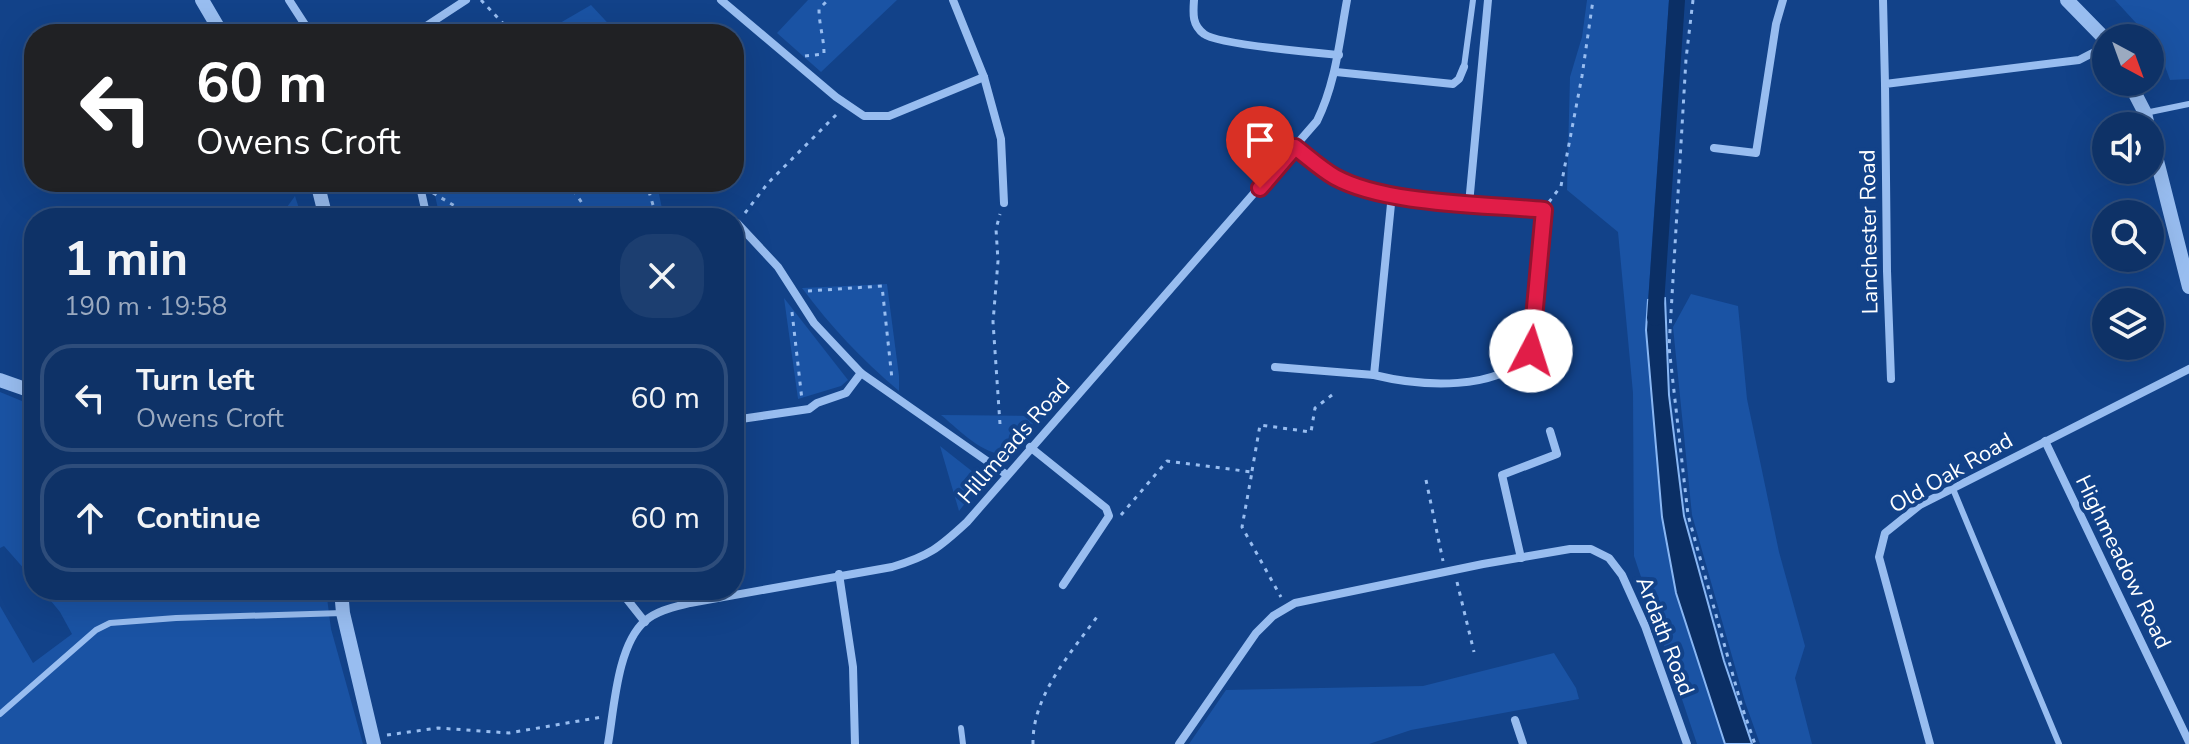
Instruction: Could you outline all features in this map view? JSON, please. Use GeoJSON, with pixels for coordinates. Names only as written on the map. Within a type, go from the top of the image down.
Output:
{"type":"FeatureCollection","features":[{"type":"Feature","properties":{"kind":"street"},"geometry":{"type":"LineString","coordinates":[[202,0],[216,24]]}},
{"type":"Feature","properties":{"kind":"street"},"geometry":{"type":"LineString","coordinates":[[289,0],[305,24]]}},
{"type":"Feature","properties":{"kind":"street"},"geometry":{"type":"LineString","coordinates":[[429,24],[466,0]]}},
{"type":"Feature","properties":{"kind":"street"},"geometry":{"type":"LineString","coordinates":[[721,0],[789,59],[864,116],[889,116],[984,77]]}},
{"type":"Feature","properties":{"kind":"street"},"geometry":{"type":"LineString","coordinates":[[953,0],[984,77],[1001,139],[1004,203]]}},
{"type":"Feature","properties":{"kind":"street"},"geometry":{"type":"LineString","coordinates":[[1194,0],[1195,25],[1209,37],[1304,53],[1339,55]]}},
{"type":"Feature","properties":{"kind":"street","name":"Hillmeads Road"},"geometry":{"type":"LineString","coordinates":[[744,592],[892,567],[939,549],[1317,121],[1336,72],[1347,0]]}},
{"type":"Feature","properties":{"kind":"street"},"geometry":{"type":"LineString","coordinates":[[1469,204],[1488,0]]}},
{"type":"Feature","properties":{"kind":"street"},"geometry":{"type":"LineString","coordinates":[[1714,148],[1756,153],[1776,24],[1783,0]]}},
{"type":"Feature","properties":{"kind":"street","name":"Lanchester Road"},"geometry":{"type":"LineString","coordinates":[[1883,0],[1891,379]]}},
{"type":"Feature","properties":{"kind":"street"},"geometry":{"type":"LineString","coordinates":[[2067,0],[2092,28]]}},
{"type":"Feature","properties":{"kind":"street"},"geometry":{"type":"LineString","coordinates":[[1885,84],[2079,60],[2092,52]]}},
{"type":"Feature","properties":{"kind":"street"},"geometry":{"type":"LineString","coordinates":[[1336,72],[1453,84],[1464,67]]}},
{"type":"Feature","properties":{"kind":"street"},"geometry":{"type":"LineString","coordinates":[[1275,367],[1374,375],[1443,385],[1484,379],[1523,362],[1531,351],[1544,210],[1392,194],[1354,185],[1334,176],[1295,147]]}},
{"type":"Feature","properties":{"kind":"street"},"geometry":{"type":"LineString","coordinates":[[2163,184],[2189,287]]}},
{"type":"Feature","properties":{"kind":"street"},"geometry":{"type":"LineString","coordinates":[[1374,375],[1392,194]]}},
{"type":"Feature","properties":{"kind":"street"},"geometry":{"type":"LineString","coordinates":[[744,231],[778,267],[814,323],[861,373],[1007,475]]}},
{"type":"Feature","properties":{"kind":"street","name":"Old Oak Road"},"geometry":{"type":"LineString","coordinates":[[1930,744],[1879,557],[1885,533],[1920,505],[2189,369]]}},
{"type":"Feature","properties":{"kind":"street"},"geometry":{"type":"LineString","coordinates":[[744,419],[803,410],[846,393],[861,373]]}},
{"type":"Feature","properties":{"kind":"street"},"geometry":{"type":"LineString","coordinates":[[0,380],[24,388]]}},
{"type":"Feature","properties":{"kind":"street"},"geometry":{"type":"LineString","coordinates":[[1521,558],[1502,475],[1557,454],[1550,431]]}},
{"type":"Feature","properties":{"kind":"street","name":"Highmeadow Road"},"geometry":{"type":"LineString","coordinates":[[2045,441],[2189,742]]}},
{"type":"Feature","properties":{"kind":"street"},"geometry":{"type":"LineString","coordinates":[[1030,447],[1106,508],[1109,516],[1063,585]]}},
{"type":"Feature","properties":{"kind":"street","name":"Ardath Road"},"geometry":{"type":"LineString","coordinates":[[1179,744],[1256,633],[1273,616],[1295,603],[1570,549],[1591,549],[1609,558],[1622,575],[1645,626],[1687,744]]}},
{"type":"Feature","properties":{"kind":"street"},"geometry":{"type":"LineString","coordinates":[[839,574],[853,667],[855,744]]}},
{"type":"Feature","properties":{"kind":"street"},"geometry":{"type":"LineString","coordinates":[[342,600],[374,741]]}},
{"type":"Feature","properties":{"kind":"street"},"geometry":{"type":"LineString","coordinates":[[608,744],[627,648],[645,622],[628,600]]}},
{"type":"Feature","properties":{"kind":"street","name":"Hillmeads Road"},"geometry":{"type":"LineString","coordinates":[[645,622],[664,610],[705,600]]}},
{"type":"Feature","properties":{"kind":"street"},"geometry":{"type":"LineString","coordinates":[[1515,720],[1523,744]]}},
{"type":"Feature","properties":{"kind":"lane"},"geometry":{"type":"LineString","coordinates":[[1464,67],[1473,0]]}},
{"type":"Feature","properties":{"kind":"lane"},"geometry":{"type":"LineString","coordinates":[[2164,114],[2189,104]]}},
{"type":"Feature","properties":{"kind":"lane"},"geometry":{"type":"LineString","coordinates":[[1953,489],[2059,744]]}},
{"type":"Feature","properties":{"kind":"lane"},"geometry":{"type":"LineString","coordinates":[[0,714],[96,630],[110,623],[343,613]]}},
{"type":"Feature","properties":{"kind":"lane"},"geometry":{"type":"LineString","coordinates":[[961,728],[963,744]]}},
{"type":"Feature","properties":{"kind":"path"},"geometry":{"type":"LineString","coordinates":[[481,0],[504,24]]}},
{"type":"Feature","properties":{"kind":"path"},"geometry":{"type":"LineString","coordinates":[[789,59],[824,54],[818,27],[819,9],[828,0]]}},
{"type":"Feature","properties":{"kind":"path"},"geometry":{"type":"LineString","coordinates":[[1544,210],[1561,186],[1593,0]]}},
{"type":"Feature","properties":{"kind":"path"},"geometry":{"type":"LineString","coordinates":[[1693,0],[1686,59],[1669,347],[1688,515],[1755,744]]}},
{"type":"Feature","properties":{"kind":"path"},"geometry":{"type":"LineString","coordinates":[[744,214],[768,183],[846,105]]}},
{"type":"Feature","properties":{"kind":"path"},"geometry":{"type":"LineString","coordinates":[[432,192],[459,208]]}},
{"type":"Feature","properties":{"kind":"path"},"geometry":{"type":"LineString","coordinates":[[1000,424],[993,322],[998,261],[996,229],[1004,203]]}},
{"type":"Feature","properties":{"kind":"path"},"geometry":{"type":"LineString","coordinates":[[803,410],[790,298],[793,292],[882,286],[894,395]]}},
{"type":"Feature","properties":{"kind":"path"},"geometry":{"type":"LineString","coordinates":[[1287,608],[1242,527],[1260,425],[1311,432],[1315,408],[1332,395]]}},
{"type":"Feature","properties":{"kind":"path"},"geometry":{"type":"LineString","coordinates":[[1109,516],[1121,514],[1167,461],[1252,472]]}},
{"type":"Feature","properties":{"kind":"path"},"geometry":{"type":"LineString","coordinates":[[1426,480],[1474,652]]}},
{"type":"Feature","properties":{"kind":"path"},"geometry":{"type":"LineString","coordinates":[[1033,744],[1033,727],[1042,702],[1099,614]]}},
{"type":"Feature","properties":{"kind":"path"},"geometry":{"type":"LineString","coordinates":[[374,741],[415,729],[509,733],[613,715]]}},
{"type":"Feature","properties":{"kind":"shaded area"},"geometry":{"type":"Polygon","coordinates":[[[808,0],[897,0],[821,72],[777,33],[808,0]]]}},
{"type":"Feature","properties":{"kind":"shaded area"},"geometry":{"type":"Polygon","coordinates":[[[1587,0],[1669,0],[1646,330],[1662,517],[1676,593],[1725,744],[1697,744],[1634,556],[1633,393],[1618,232],[1567,190],[1570,77],[1582,37],[1587,0]]]}},
{"type":"Feature","properties":{"kind":"shaded area"},"geometry":{"type":"Polygon","coordinates":[[[2115,0],[2189,0],[2189,79],[2170,80],[2164,64],[2164,24],[2137,24],[2115,0]]]}},
{"type":"Feature","properties":{"kind":"shaded area"},"geometry":{"type":"Polygon","coordinates":[[[591,5],[609,24],[558,24],[591,5]]]}},
{"type":"Feature","properties":{"kind":"shaded area"},"geometry":{"type":"Polygon","coordinates":[[[434,192],[661,192],[662,208],[438,208],[434,192]]]}},
{"type":"Feature","properties":{"kind":"shaded area"},"geometry":{"type":"Polygon","coordinates":[[[295,196],[299,208],[286,208],[295,196]]]}},
{"type":"Feature","properties":{"kind":"shaded area"},"geometry":{"type":"Polygon","coordinates":[[[887,284],[899,391],[848,342],[802,288],[887,284]]]}},
{"type":"Feature","properties":{"kind":"shaded area"},"geometry":{"type":"Polygon","coordinates":[[[1691,294],[1738,306],[1747,399],[1779,552],[1805,646],[1795,678],[1812,744],[1760,744],[1745,702],[1692,515],[1673,327],[1691,294]]]}},
{"type":"Feature","properties":{"kind":"shaded area"},"geometry":{"type":"Polygon","coordinates":[[[784,298],[848,380],[841,386],[798,399],[784,298]]]}},
{"type":"Feature","properties":{"kind":"shaded area"},"geometry":{"type":"Polygon","coordinates":[[[1665,298],[1669,395],[1684,516],[1724,661],[1752,744],[1725,744],[1676,593],[1662,517],[1646,330],[1648,300],[1665,298]]]}},
{"type":"Feature","properties":{"kind":"shaded area"},"geometry":{"type":"Polygon","coordinates":[[[0,392],[24,402],[24,569],[4,546],[0,548],[0,392]]]}},
{"type":"Feature","properties":{"kind":"shaded area"},"geometry":{"type":"Polygon","coordinates":[[[941,415],[1039,416],[1015,448],[1003,454],[994,453],[974,442],[941,415]]]}},
{"type":"Feature","properties":{"kind":"shaded area"},"geometry":{"type":"Polygon","coordinates":[[[940,446],[973,472],[974,492],[959,511],[940,446]]]}},
{"type":"Feature","properties":{"kind":"shaded area"},"geometry":{"type":"Polygon","coordinates":[[[50,600],[327,600],[331,629],[363,744],[0,744],[0,606],[33,663],[72,634],[50,600]]]}},
{"type":"Feature","properties":{"kind":"shaded area"},"geometry":{"type":"Polygon","coordinates":[[[1554,653],[1576,688],[1579,699],[1411,730],[1369,744],[1189,744],[1226,690],[1423,686],[1554,653]]]}},
{"type":"Feature","properties":{"kind":"waterway"},"geometry":{"type":"LineString","coordinates":[[1655,318],[1677,0]]}},
{"type":"Feature","properties":{"kind":"route"},"geometry":{"type":"LineString","coordinates":[[1260,188],[1295,147],[1334,176],[1354,185],[1430,200],[1544,210],[1531,351]]}}]}
